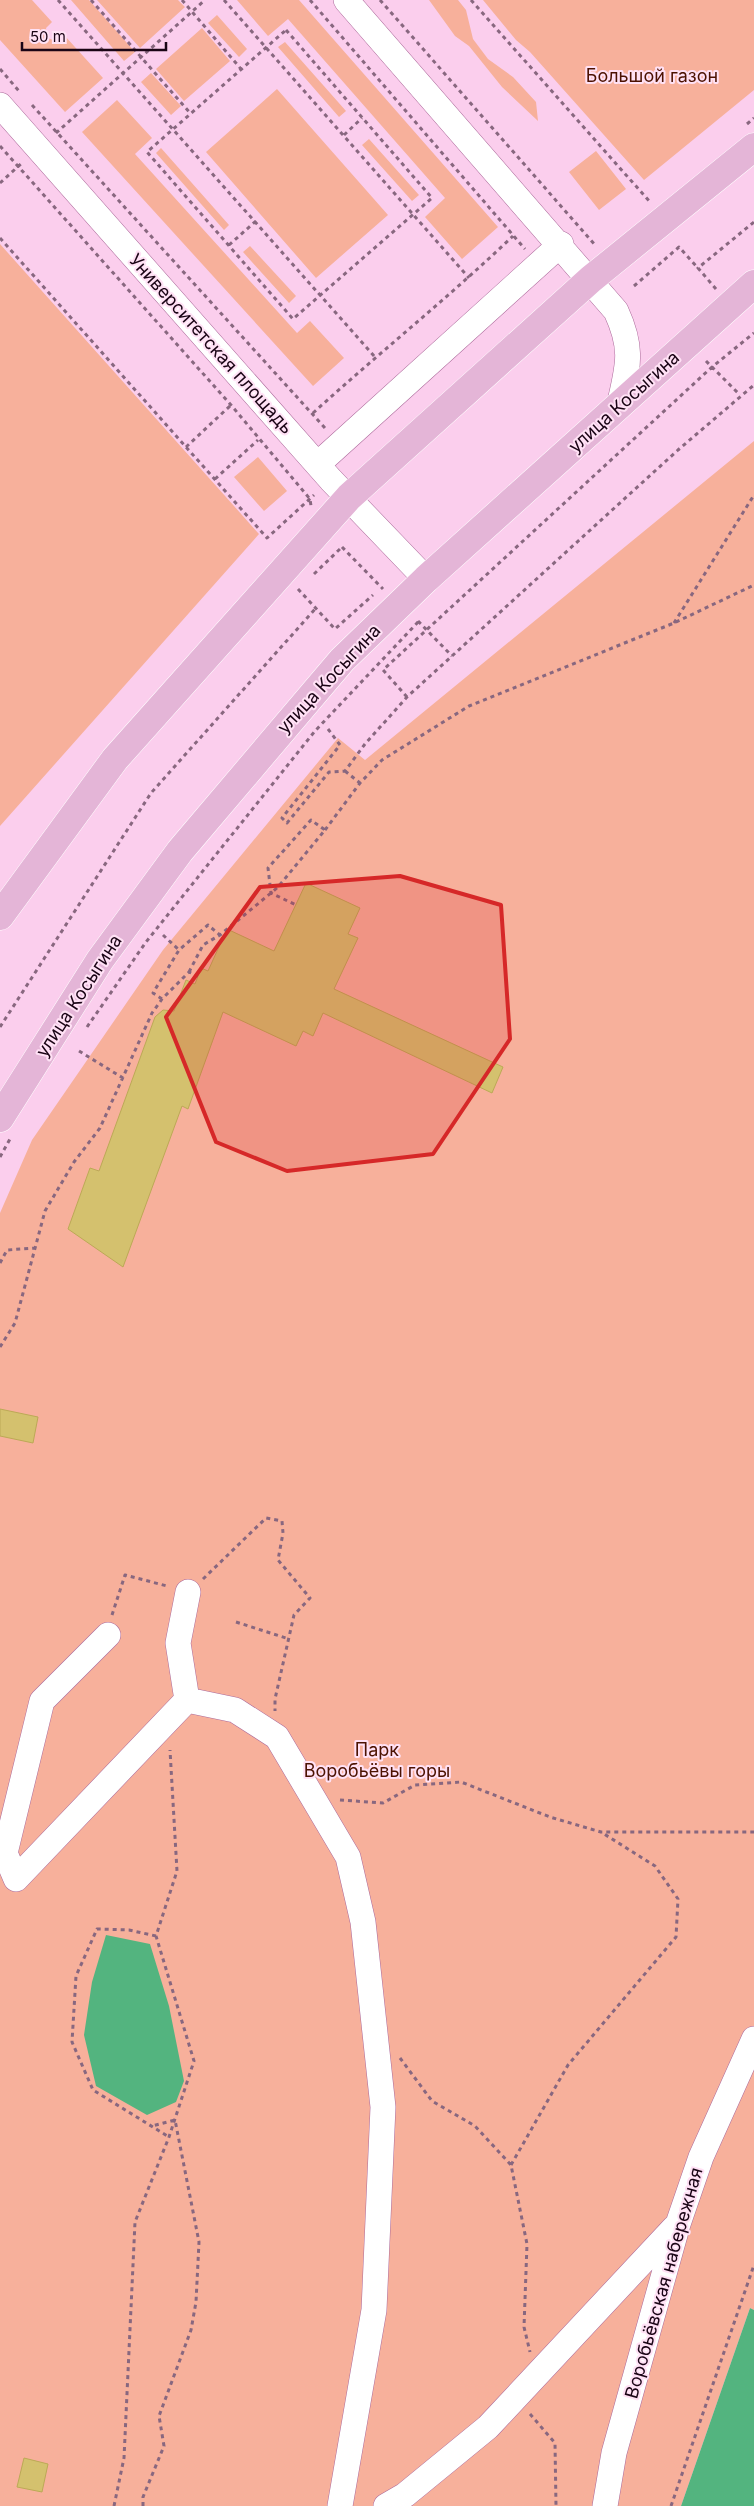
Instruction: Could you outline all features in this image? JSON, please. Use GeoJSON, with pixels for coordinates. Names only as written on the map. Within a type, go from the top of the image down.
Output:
{"type":"FeatureCollection","features":[{"type":"Feature","properties":{"kind":"main road"},"geometry":{"type":"LineString","coordinates":[[0,916],[115,759],[349,497],[591,279],[754,147]]}},
{"type":"Feature","properties":{"kind":"main road","name":"улица Косыгина"},"geometry":{"type":"LineString","coordinates":[[6,1128],[10,1092],[100,960],[180,851],[342,660],[426,579],[754,284]]}},
{"type":"Feature","properties":{"kind":"street"},"geometry":{"type":"LineString","coordinates":[[346,0],[561,244],[616,311],[626,333],[628,362],[619,406]]}},
{"type":"Feature","properties":{"kind":"street","name":"Университетская площадь"},"geometry":{"type":"LineString","coordinates":[[0,105],[47,140],[318,464],[426,579]]}},
{"type":"Feature","properties":{"kind":"street"},"geometry":{"type":"LineString","coordinates":[[318,464],[561,244]]}},
{"type":"Feature","properties":{"kind":"street"},"geometry":{"type":"LineString","coordinates":[[187,1700],[178,1642],[188,1592]]}},
{"type":"Feature","properties":{"kind":"street"},"geometry":{"type":"LineString","coordinates":[[108,1635],[42,1701],[5,1853],[16,1879],[187,1700]]}},
{"type":"Feature","properties":{"kind":"street"},"geometry":{"type":"LineString","coordinates":[[187,1700],[235,1710],[277,1737],[348,1857],[363,1922],[383,2107],[374,2310],[340,2506]]}},
{"type":"Feature","properties":{"kind":"street","name":"Воробьёвская набережная"},"geometry":{"type":"LineString","coordinates":[[605,2506],[614,2453],[678,2224],[701,2158],[754,2039]]}},
{"type":"Feature","properties":{"kind":"street"},"geometry":{"type":"LineString","coordinates":[[386,2506],[405,2495],[488,2427],[678,2224]]}},
{"type":"Feature","properties":{"kind":"path"},"geometry":{"type":"LineString","coordinates":[[58,0],[376,357]]}},
{"type":"Feature","properties":{"kind":"path"},"geometry":{"type":"LineString","coordinates":[[91,0],[191,114]]}},
{"type":"Feature","properties":{"kind":"path"},"geometry":{"type":"LineString","coordinates":[[182,0],[241,69]]}},
{"type":"Feature","properties":{"kind":"path"},"geometry":{"type":"LineString","coordinates":[[0,183],[205,0]]}},
{"type":"Feature","properties":{"kind":"path"},"geometry":{"type":"LineString","coordinates":[[224,0],[469,278]]}},
{"type":"Feature","properties":{"kind":"path"},"geometry":{"type":"LineString","coordinates":[[310,0],[513,236],[540,264]]}},
{"type":"Feature","properties":{"kind":"path"},"geometry":{"type":"LineString","coordinates":[[380,0],[597,246]]}},
{"type":"Feature","properties":{"kind":"path"},"geometry":{"type":"LineString","coordinates":[[471,0],[650,203]]}},
{"type":"Feature","properties":{"kind":"path"},"geometry":{"type":"LineString","coordinates":[[286,30],[432,198],[293,319],[147,152],[266,47],[286,30]]}},
{"type":"Feature","properties":{"kind":"path"},"geometry":{"type":"LineString","coordinates":[[0,69],[25,97]]}},
{"type":"Feature","properties":{"kind":"path"},"geometry":{"type":"LineString","coordinates":[[31,104],[47,140],[313,413],[340,445]]}},
{"type":"Feature","properties":{"kind":"path"},"geometry":{"type":"LineString","coordinates":[[344,135],[362,118]]}},
{"type":"Feature","properties":{"kind":"path"},"geometry":{"type":"LineString","coordinates":[[0,146],[230,405],[310,499]]}},
{"type":"Feature","properties":{"kind":"path"},"geometry":{"type":"LineString","coordinates":[[229,246],[256,222]]}},
{"type":"Feature","properties":{"kind":"path"},"geometry":{"type":"LineString","coordinates":[[698,268],[754,222]]}},
{"type":"Feature","properties":{"kind":"path"},"geometry":{"type":"LineString","coordinates":[[313,413],[469,278],[513,236]]}},
{"type":"Feature","properties":{"kind":"path"},"geometry":{"type":"LineString","coordinates":[[0,238],[267,538],[314,495]]}},
{"type":"Feature","properties":{"kind":"path"},"geometry":{"type":"LineString","coordinates":[[634,286],[679,247],[718,292]]}},
{"type":"Feature","properties":{"kind":"path"},"geometry":{"type":"LineString","coordinates":[[408,697],[383,670],[426,628],[712,367],[754,333]]}},
{"type":"Feature","properties":{"kind":"path"},"geometry":{"type":"LineString","coordinates":[[706,360],[740,395]]}},
{"type":"Feature","properties":{"kind":"path"},"geometry":{"type":"LineString","coordinates":[[345,771],[365,744],[408,697],[740,395],[754,385]]}},
{"type":"Feature","properties":{"kind":"path"},"geometry":{"type":"LineString","coordinates":[[186,446],[230,405]]}},
{"type":"Feature","properties":{"kind":"path"},"geometry":{"type":"LineString","coordinates":[[215,479],[258,440]]}},
{"type":"Feature","properties":{"kind":"path"},"geometry":{"type":"LineString","coordinates":[[674,623],[754,495]]}},
{"type":"Feature","properties":{"kind":"path"},"geometry":{"type":"LineString","coordinates":[[339,543],[387,592]]}},
{"type":"Feature","properties":{"kind":"path"},"geometry":{"type":"LineString","coordinates":[[311,577],[342,547]]}},
{"type":"Feature","properties":{"kind":"path"},"geometry":{"type":"LineString","coordinates":[[305,583],[298,589],[336,629],[381,588]]}},
{"type":"Feature","properties":{"kind":"path"},"geometry":{"type":"LineString","coordinates":[[0,1347],[15,1323],[44,1212],[74,1162],[100,1128],[152,1013],[162,999],[189,972],[202,945],[220,935],[271,893],[325,830],[360,783],[382,760],[469,706],[674,623],[754,585]]}},
{"type":"Feature","properties":{"kind":"path"},"geometry":{"type":"LineString","coordinates":[[0,1026],[151,793],[316,608]]}},
{"type":"Feature","properties":{"kind":"path"},"geometry":{"type":"LineString","coordinates":[[84,1031],[146,942],[315,731],[418,620],[452,656]]}},
{"type":"Feature","properties":{"kind":"path"},"geometry":{"type":"LineString","coordinates":[[328,729],[340,745],[282,818],[287,823],[329,772],[345,771],[360,783]]}},
{"type":"Feature","properties":{"kind":"path"},"geometry":{"type":"LineString","coordinates":[[271,893],[268,868],[311,820],[325,830]]}},
{"type":"Feature","properties":{"kind":"path"},"geometry":{"type":"LineString","coordinates":[[271,893],[296,905]]}},
{"type":"Feature","properties":{"kind":"path"},"geometry":{"type":"LineString","coordinates":[[162,999],[153,993],[179,950],[208,924],[220,935]]}},
{"type":"Feature","properties":{"kind":"path"},"geometry":{"type":"LineString","coordinates":[[163,935],[179,950]]}},
{"type":"Feature","properties":{"kind":"path"},"geometry":{"type":"LineString","coordinates":[[189,972],[198,976]]}},
{"type":"Feature","properties":{"kind":"path"},"geometry":{"type":"LineString","coordinates":[[79,1051],[123,1078]]}},
{"type":"Feature","properties":{"kind":"path"},"geometry":{"type":"LineString","coordinates":[[0,1157],[6,1128]]}},
{"type":"Feature","properties":{"kind":"path"},"geometry":{"type":"LineString","coordinates":[[0,1263],[7,1250],[35,1248]]}},
{"type":"Feature","properties":{"kind":"path"},"geometry":{"type":"LineString","coordinates":[[115,1607],[124,1575],[188,1592],[266,1518],[282,1520],[283,1533],[278,1560],[310,1598],[294,1615],[274,1700],[277,1737]]}},
{"type":"Feature","properties":{"kind":"path"},"geometry":{"type":"LineString","coordinates":[[236,1622],[289,1638]]}},
{"type":"Feature","properties":{"kind":"path"},"geometry":{"type":"LineString","coordinates":[[114,2506],[124,2458],[135,2222],[169,2137],[194,2061],[156,1936],[176,1871],[168,1719]]}},
{"type":"Feature","properties":{"kind":"path"},"geometry":{"type":"LineString","coordinates":[[312,1798],[383,1803],[415,1785],[460,1782],[550,1817],[601,1832],[656,1866],[678,1899],[676,1937],[568,2065],[511,2165]]}},
{"type":"Feature","properties":{"kind":"path"},"geometry":{"type":"LineString","coordinates":[[601,1832],[737,1830],[754,1832]]}},
{"type":"Feature","properties":{"kind":"path"},"geometry":{"type":"LineString","coordinates":[[156,1936],[129,1930],[97,1928],[76,1976],[72,2042],[93,2090],[169,2137]]}},
{"type":"Feature","properties":{"kind":"path"},"geometry":{"type":"LineString","coordinates":[[377,2051],[396,2052],[432,2101],[475,2126],[511,2165],[527,2244],[524,2327],[536,2377]]}},
{"type":"Feature","properties":{"kind":"path"},"geometry":{"type":"LineString","coordinates":[[152,2126],[175,2120]]}},
{"type":"Feature","properties":{"kind":"path"},"geometry":{"type":"LineString","coordinates":[[143,2506],[143,2497],[164,2446],[158,2416],[191,2330],[196,2302],[199,2242],[175,2120]]}},
{"type":"Feature","properties":{"kind":"path"},"geometry":{"type":"LineString","coordinates":[[671,2506],[754,2265]]}},
{"type":"Feature","properties":{"kind":"path"},"geometry":{"type":"LineString","coordinates":[[516,2398],[556,2443],[556,2506]]}},
{"type":"Feature","properties":{"kind":"highlighted area"},"geometry":{"type":"Polygon","coordinates":[[[400,876],[501,905],[510,1039],[433,1154],[287,1171],[216,1142],[166,1017],[260,887],[400,876]]]}},
{"type":"Feature","properties":{"kind":"green space"},"geometry":{"type":"Polygon","coordinates":[[[0,0],[32,0],[52,22],[46,28],[48,38],[58,42],[65,36],[103,78],[65,112],[0,40],[0,0]]]}},
{"type":"Feature","properties":{"kind":"green space"},"geometry":{"type":"Polygon","coordinates":[[[71,0],[89,0],[135,52],[124,61],[71,0]]]}},
{"type":"Feature","properties":{"kind":"green space"},"geometry":{"type":"Polygon","coordinates":[[[97,0],[178,0],[185,7],[140,48],[97,0]]]}},
{"type":"Feature","properties":{"kind":"green space"},"geometry":{"type":"Polygon","coordinates":[[[237,0],[299,0],[498,227],[462,259],[425,217],[445,198],[288,19],[268,36],[237,0]]]}},
{"type":"Feature","properties":{"kind":"green space"},"geometry":{"type":"Polygon","coordinates":[[[429,0],[458,0],[466,10],[473,39],[488,59],[513,77],[536,102],[538,121],[502,87],[469,46],[455,36],[429,0]]]}},
{"type":"Feature","properties":{"kind":"green space","name":"Большой газон"},"geometry":{"type":"Polygon","coordinates":[[[483,0],[754,0],[754,90],[644,180],[530,52],[516,40],[483,0]]]}},
{"type":"Feature","properties":{"kind":"green space"},"geometry":{"type":"Polygon","coordinates":[[[217,15],[247,49],[239,57],[208,23],[217,15]]]}},
{"type":"Feature","properties":{"kind":"green space"},"geometry":{"type":"Polygon","coordinates":[[[202,28],[230,61],[184,101],[156,69],[202,28]]]}},
{"type":"Feature","properties":{"kind":"green space"},"geometry":{"type":"Polygon","coordinates":[[[285,42],[346,111],[339,117],[278,47],[285,42]]]}},
{"type":"Feature","properties":{"kind":"green space"},"geometry":{"type":"Polygon","coordinates":[[[151,73],[181,106],[171,115],[141,82],[151,73]]]}},
{"type":"Feature","properties":{"kind":"green space"},"geometry":{"type":"Polygon","coordinates":[[[277,89],[388,215],[316,278],[206,152],[277,89]]]}},
{"type":"Feature","properties":{"kind":"green space"},"geometry":{"type":"Polygon","coordinates":[[[117,100],[152,138],[135,154],[297,333],[310,321],[344,358],[313,386],[82,132],[117,100]]]}},
{"type":"Feature","properties":{"kind":"green space"},"geometry":{"type":"Polygon","coordinates":[[[369,139],[419,195],[412,201],[362,145],[369,139]]]}},
{"type":"Feature","properties":{"kind":"green space"},"geometry":{"type":"Polygon","coordinates":[[[161,148],[229,225],[224,230],[156,153],[161,148]]]}},
{"type":"Feature","properties":{"kind":"green space"},"geometry":{"type":"Polygon","coordinates":[[[596,151],[626,189],[599,210],[569,172],[596,151]]]}},
{"type":"Feature","properties":{"kind":"green space"},"geometry":{"type":"Polygon","coordinates":[[[0,244],[259,534],[0,826],[0,244]]]}},
{"type":"Feature","properties":{"kind":"green space"},"geometry":{"type":"Polygon","coordinates":[[[250,246],[296,296],[289,303],[243,252],[250,246]]]}},
{"type":"Feature","properties":{"kind":"green space","name":"Парк Воробьёвы горы"},"geometry":{"type":"Polygon","coordinates":[[[754,441],[754,2310],[750,2308],[681,2506],[0,2506],[0,1213],[32,1140],[163,950],[338,738],[365,760],[754,441]]]}},
{"type":"Feature","properties":{"kind":"green space"},"geometry":{"type":"Polygon","coordinates":[[[258,457],[287,491],[264,511],[234,477],[258,457]]]}},
{"type":"Feature","properties":{"kind":"shaded area"},"geometry":{"type":"Polygon","coordinates":[[[106,1935],[150,1944],[169,2006],[184,2081],[176,2102],[147,2115],[96,2086],[84,2035],[92,1982],[106,1935]]]}},
{"type":"Feature","properties":{"kind":"shaded area"},"geometry":{"type":"Polygon","coordinates":[[[750,2308],[754,2310],[754,2506],[681,2506],[750,2308]]]}},
{"type":"Feature","properties":{"kind":"building"},"geometry":{"type":"Polygon","coordinates":[[[306,883],[360,908],[348,934],[358,938],[334,989],[503,1067],[492,1093],[323,1013],[313,1036],[303,1031],[296,1046],[223,1012],[188,1109],[182,1106],[123,1267],[68,1229],[90,1168],[99,1171],[155,1017],[163,1010],[174,1011],[186,980],[195,984],[201,968],[208,971],[227,929],[274,951],[306,883]]]}},
{"type":"Feature","properties":{"kind":"building"},"geometry":{"type":"Polygon","coordinates":[[[0,1409],[38,1417],[33,1443],[0,1436],[0,1409]]]}},
{"type":"Feature","properties":{"kind":"building"},"geometry":{"type":"Polygon","coordinates":[[[24,2458],[48,2464],[42,2492],[17,2487],[24,2458]]]}}]}
